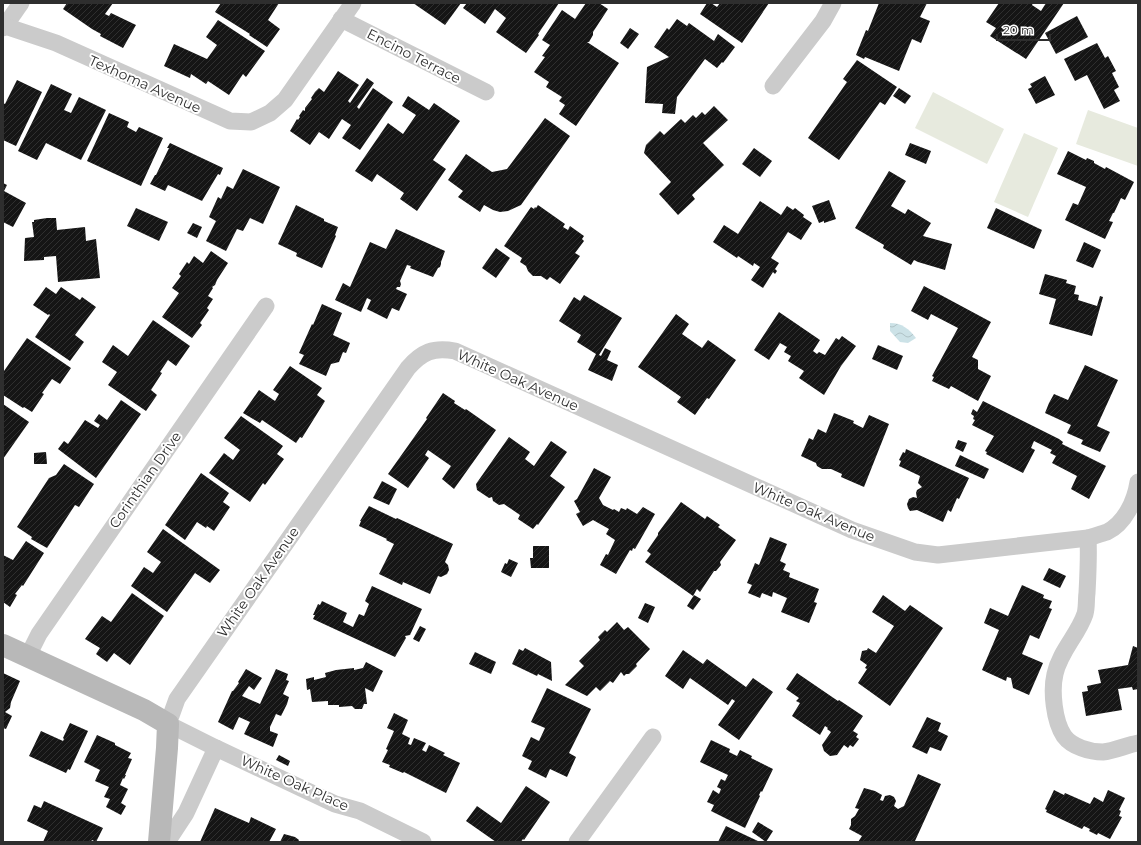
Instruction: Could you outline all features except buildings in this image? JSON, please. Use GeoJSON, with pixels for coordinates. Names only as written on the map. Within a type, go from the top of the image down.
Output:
{"type":"FeatureCollection","features":[{"type":"Feature","properties":{"kind":"street"},"geometry":{"type":"LineString","coordinates":[[4,27],[21,3]]}},
{"type":"Feature","properties":{"kind":"street","name":"Texhoma Avenue"},"geometry":{"type":"LineString","coordinates":[[4,27],[56,43],[230,121],[251,122],[270,113],[285,100],[353,3]]}},
{"type":"Feature","properties":{"kind":"street"},"geometry":{"type":"LineString","coordinates":[[773,86],[822,21],[833,3]]}},
{"type":"Feature","properties":{"kind":"street","name":"Encino Terrace"},"geometry":{"type":"LineString","coordinates":[[341,19],[486,92]]}},
{"type":"Feature","properties":{"kind":"street","name":"Corinthian Drive"},"geometry":{"type":"LineString","coordinates":[[28,656],[39,634],[266,306]]}},
{"type":"Feature","properties":{"kind":"street","name":"White Oak Avenue"},"geometry":{"type":"LineString","coordinates":[[168,724],[177,699],[408,368],[416,359],[427,352],[442,349],[455,351],[852,530],[915,552],[938,555],[1088,538],[1107,532],[1119,523],[1129,508],[1138,482]]}},
{"type":"Feature","properties":{"kind":"street"},"geometry":{"type":"LineString","coordinates":[[1088,538],[1089,560],[1085,612],[1078,631],[1067,647],[1055,673],[1054,704],[1064,736],[1074,744],[1090,751],[1103,752],[1138,742]]}},
{"type":"Feature","properties":{"kind":"street"},"geometry":{"type":"LineString","coordinates":[[3,645],[144,710],[168,724],[159,842]]}},
{"type":"Feature","properties":{"kind":"street","name":"White Oak Place"},"geometry":{"type":"LineString","coordinates":[[168,724],[336,804],[360,811],[423,842]]}},
{"type":"Feature","properties":{"kind":"street"},"geometry":{"type":"LineString","coordinates":[[578,842],[653,737]]}},
{"type":"Feature","properties":{"kind":"street"},"geometry":{"type":"LineString","coordinates":[[167,842],[186,813],[216,748]]}},
{"type":"Feature","properties":{"kind":"shaded area"},"geometry":{"type":"Polygon","coordinates":[[[933,92],[1004,129],[987,164],[915,128],[933,92]]]}},
{"type":"Feature","properties":{"kind":"shaded area"},"geometry":{"type":"Polygon","coordinates":[[[1088,110],[1138,128],[1138,166],[1076,144],[1088,110]]]}},
{"type":"Feature","properties":{"kind":"shaded area"},"geometry":{"type":"Polygon","coordinates":[[[1024,133],[1058,148],[1028,217],[994,202],[1024,133]]]}},
{"type":"Feature","properties":{"kind":"water"},"geometry":{"type":"Polygon","coordinates":[[[890,323],[905,327],[916,338],[908,343],[900,342],[890,331],[890,323]]]}}]}
